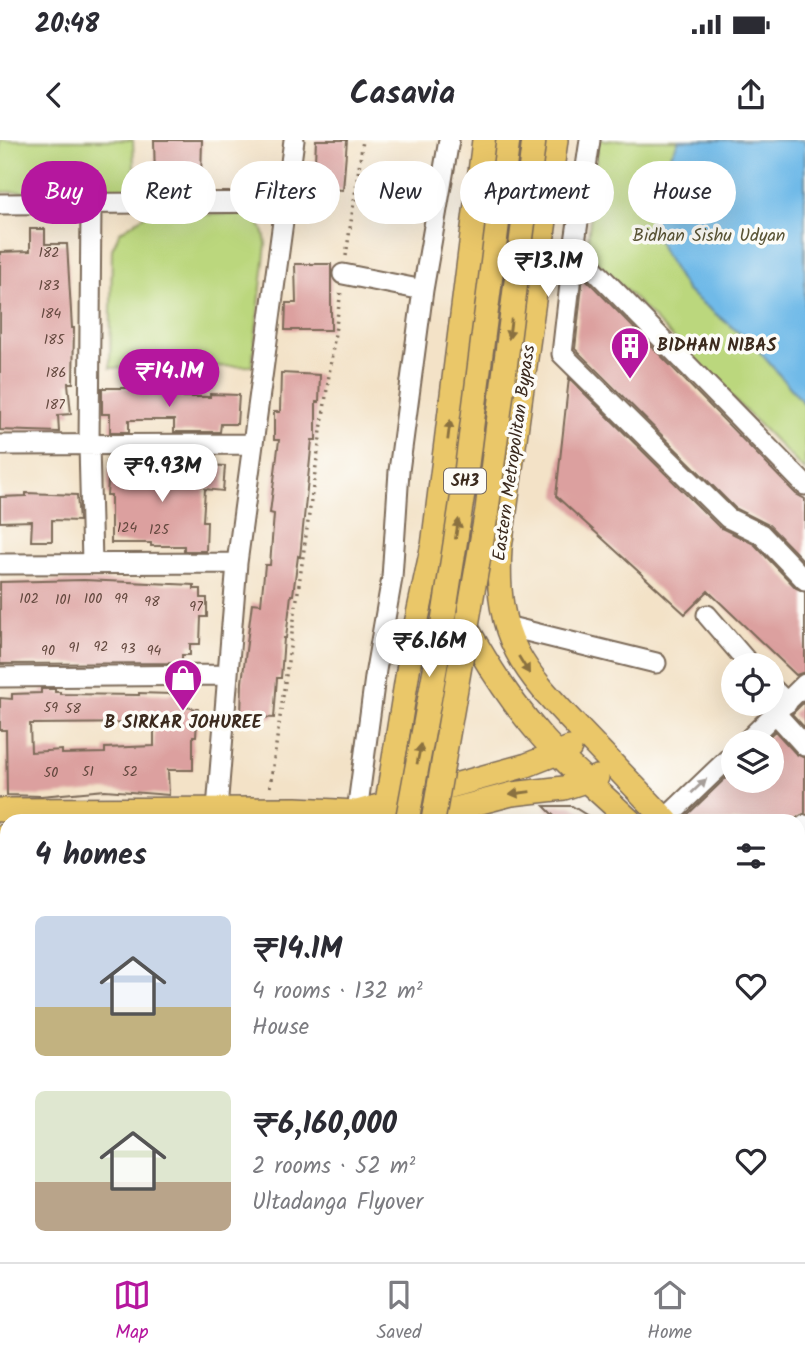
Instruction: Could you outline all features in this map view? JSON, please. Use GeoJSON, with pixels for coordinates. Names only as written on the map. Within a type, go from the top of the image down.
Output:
{"type":"FeatureCollection","features":[{"type":"Feature","properties":{"kind":"main road"},"geometry":{"type":"LineString","coordinates":[[385,812],[414,633],[433,546],[484,140]]}},
{"type":"Feature","properties":{"kind":"main road","name":"SH3"},"geometry":{"type":"LineString","coordinates":[[409,814],[465,480],[508,140]]}},
{"type":"Feature","properties":{"kind":"main road","name":"SH3"},"geometry":{"type":"LineString","coordinates":[[444,814],[487,510],[534,140]]}},
{"type":"Feature","properties":{"kind":"main road","name":"Eastern Metropolitan Bypass"},"geometry":{"type":"LineString","coordinates":[[555,140],[498,578],[506,626],[515,650],[533,678],[564,715],[660,814]]}},
{"type":"Feature","properties":{"kind":"main road"},"geometry":{"type":"LineString","coordinates":[[433,546],[437,565],[458,610],[514,702],[542,737],[622,814]]}},
{"type":"Feature","properties":{"kind":"main road"},"geometry":{"type":"LineString","coordinates":[[0,810],[217,809],[385,812],[560,753],[588,738]]}},
{"type":"Feature","properties":{"kind":"main road"},"geometry":{"type":"LineString","coordinates":[[453,814],[512,794],[587,782],[615,768]]}},
{"type":"Feature","properties":{"kind":"main road"},"geometry":{"type":"LineString","coordinates":[[445,814],[453,787]]}},
{"type":"Feature","properties":{"kind":"street"},"geometry":{"type":"LineString","coordinates":[[291,161],[294,140]]}},
{"type":"Feature","properties":{"kind":"street"},"geometry":{"type":"LineString","coordinates":[[357,812],[376,670],[392,578],[399,471],[423,290],[449,140]]}},
{"type":"Feature","properties":{"kind":"street"},"geometry":{"type":"LineString","coordinates":[[590,140],[562,354],[728,518],[761,534],[805,580]]}},
{"type":"Feature","properties":{"kind":"street"},"geometry":{"type":"LineString","coordinates":[[107,204],[230,203]]}},
{"type":"Feature","properties":{"kind":"street"},"geometry":{"type":"LineString","coordinates":[[0,204],[21,204]]}},
{"type":"Feature","properties":{"kind":"street"},"geometry":{"type":"LineString","coordinates":[[91,224],[89,445],[92,564]]}},
{"type":"Feature","properties":{"kind":"street"},"geometry":{"type":"LineString","coordinates":[[217,809],[237,562],[283,224]]}},
{"type":"Feature","properties":{"kind":"street"},"geometry":{"type":"LineString","coordinates":[[574,249],[805,485]]}},
{"type":"Feature","properties":{"kind":"street"},"geometry":{"type":"LineString","coordinates":[[344,274],[423,290]]}},
{"type":"Feature","properties":{"kind":"street"},"geometry":{"type":"LineString","coordinates":[[0,445],[253,444]]}},
{"type":"Feature","properties":{"kind":"street"},"geometry":{"type":"LineString","coordinates":[[0,564],[237,562]]}},
{"type":"Feature","properties":{"kind":"street"},"geometry":{"type":"LineString","coordinates":[[707,615],[740,653]]}},
{"type":"Feature","properties":{"kind":"street"},"geometry":{"type":"LineString","coordinates":[[506,626],[656,663]]}},
{"type":"Feature","properties":{"kind":"street"},"geometry":{"type":"LineString","coordinates":[[0,677],[227,675]]}},
{"type":"Feature","properties":{"kind":"street"},"geometry":{"type":"LineString","coordinates":[[784,706],[805,684]]}},
{"type":"Feature","properties":{"kind":"street"},"geometry":{"type":"LineString","coordinates":[[784,714],[805,746]]}},
{"type":"Feature","properties":{"kind":"street"},"geometry":{"type":"LineString","coordinates":[[759,730],[774,716]]}},
{"type":"Feature","properties":{"kind":"street"},"geometry":{"type":"LineString","coordinates":[[672,814],[721,766]]}},
{"type":"Feature","properties":{"kind":"path"},"geometry":{"type":"LineString","coordinates":[[270,787],[363,140]]}},
{"type":"Feature","properties":{"kind":"green space"},"geometry":{"type":"Polygon","coordinates":[[[0,140],[133,140],[134,161],[121,161],[121,190],[107,190],[107,161],[21,161],[21,192],[0,192],[0,140]]]}},
{"type":"Feature","properties":{"kind":"green space","name":"Bidhan Sishu Udyan"},"geometry":{"type":"Polygon","coordinates":[[[598,140],[805,140],[805,471],[587,251],[590,224],[614,224],[614,161],[596,161],[598,140]]]}},
{"type":"Feature","properties":{"kind":"green space"},"geometry":{"type":"Polygon","coordinates":[[[216,214],[230,214],[230,224],[259,224],[264,233],[266,244],[252,366],[110,368],[112,249],[120,232],[132,224],[216,224],[216,214]]]}},
{"type":"Feature","properties":{"kind":"water"},"geometry":{"type":"Polygon","coordinates":[[[679,140],[805,140],[805,405],[753,344],[687,291],[662,250],[651,224],[736,224],[736,161],[668,161],[679,140]]]}},
{"type":"Feature","properties":{"kind":"building"},"geometry":{"type":"Polygon","coordinates":[[[154,140],[202,140],[201,161],[155,161],[154,140]]]}},
{"type":"Feature","properties":{"kind":"building"},"geometry":{"type":"Polygon","coordinates":[[[316,140],[347,140],[343,190],[340,190],[340,161],[315,161],[316,140]]]}},
{"type":"Feature","properties":{"kind":"building"},"geometry":{"type":"Polygon","coordinates":[[[30,229],[45,229],[45,244],[67,244],[74,328],[73,383],[68,383],[71,414],[58,415],[59,432],[0,430],[0,252],[30,251],[30,229]]]}},
{"type":"Feature","properties":{"kind":"building"},"geometry":{"type":"Polygon","coordinates":[[[295,264],[331,264],[331,330],[285,330],[286,303],[296,303],[295,264]]]}},
{"type":"Feature","properties":{"kind":"building"},"geometry":{"type":"Polygon","coordinates":[[[583,276],[796,494],[805,499],[805,562],[769,525],[735,508],[575,349],[583,276]]]}},
{"type":"Feature","properties":{"kind":"building"},"geometry":{"type":"Polygon","coordinates":[[[281,373],[320,375],[319,402],[316,402],[316,440],[312,440],[300,557],[298,556],[284,638],[281,678],[277,678],[274,718],[241,716],[242,682],[252,603],[261,604],[265,565],[270,565],[274,514],[270,513],[279,440],[274,440],[274,412],[280,412],[281,373]]]}},
{"type":"Feature","properties":{"kind":"building"},"geometry":{"type":"Polygon","coordinates":[[[569,378],[719,527],[754,544],[796,588],[805,592],[805,672],[796,675],[784,664],[784,653],[773,653],[708,591],[685,614],[556,496],[569,378]]]}},
{"type":"Feature","properties":{"kind":"building"},"geometry":{"type":"Polygon","coordinates":[[[102,388],[166,388],[166,397],[239,395],[237,424],[221,424],[220,432],[174,432],[174,420],[129,420],[129,432],[110,432],[110,414],[102,414],[102,388]]]}},
{"type":"Feature","properties":{"kind":"building"},"geometry":{"type":"Polygon","coordinates":[[[132,461],[146,462],[146,465],[225,466],[223,491],[205,489],[203,521],[207,521],[206,551],[184,551],[184,546],[151,546],[151,543],[111,543],[111,495],[107,495],[109,468],[132,469],[132,461]]]}},
{"type":"Feature","properties":{"kind":"building"},"geometry":{"type":"Polygon","coordinates":[[[26,493],[77,495],[79,521],[52,520],[52,541],[31,541],[32,521],[0,522],[0,497],[26,496],[26,493]]]}},
{"type":"Feature","properties":{"kind":"building"},"geometry":{"type":"Polygon","coordinates":[[[84,580],[194,585],[194,589],[201,589],[201,598],[207,598],[207,617],[201,617],[200,644],[190,644],[190,655],[182,655],[182,663],[0,664],[0,582],[84,580]]]}},
{"type":"Feature","properties":{"kind":"building"},"geometry":{"type":"Polygon","coordinates":[[[41,689],[55,689],[55,692],[60,694],[187,694],[185,707],[198,709],[196,736],[193,736],[193,770],[168,770],[169,795],[105,790],[41,796],[7,795],[6,730],[0,730],[0,698],[12,699],[12,694],[41,693],[41,689]],[[154,723],[30,724],[31,752],[62,750],[62,754],[105,753],[105,748],[154,746],[154,723]]]}},
{"type":"Feature","properties":{"kind":"building"},"geometry":{"type":"Polygon","coordinates":[[[805,701],[805,728],[792,714],[805,701]]]}},
{"type":"Feature","properties":{"kind":"building"},"geometry":{"type":"Polygon","coordinates":[[[784,741],[796,754],[805,758],[803,814],[688,814],[721,783],[721,793],[784,793],[784,741]]]}},
{"type":"Feature","properties":{"kind":"building"},"geometry":{"type":"Polygon","coordinates":[[[544,806],[572,806],[585,814],[552,814],[544,806]]]}},
{"type":"Feature","properties":{"kind":"place","name":"BIDHAN NIBAS"},"geometry":{"type":"Point","coordinates":[630,380]}},
{"type":"Feature","properties":{"kind":"place","name":"B SIRKAR JOHUREE"},"geometry":{"type":"Point","coordinates":[183,712]}}]}
